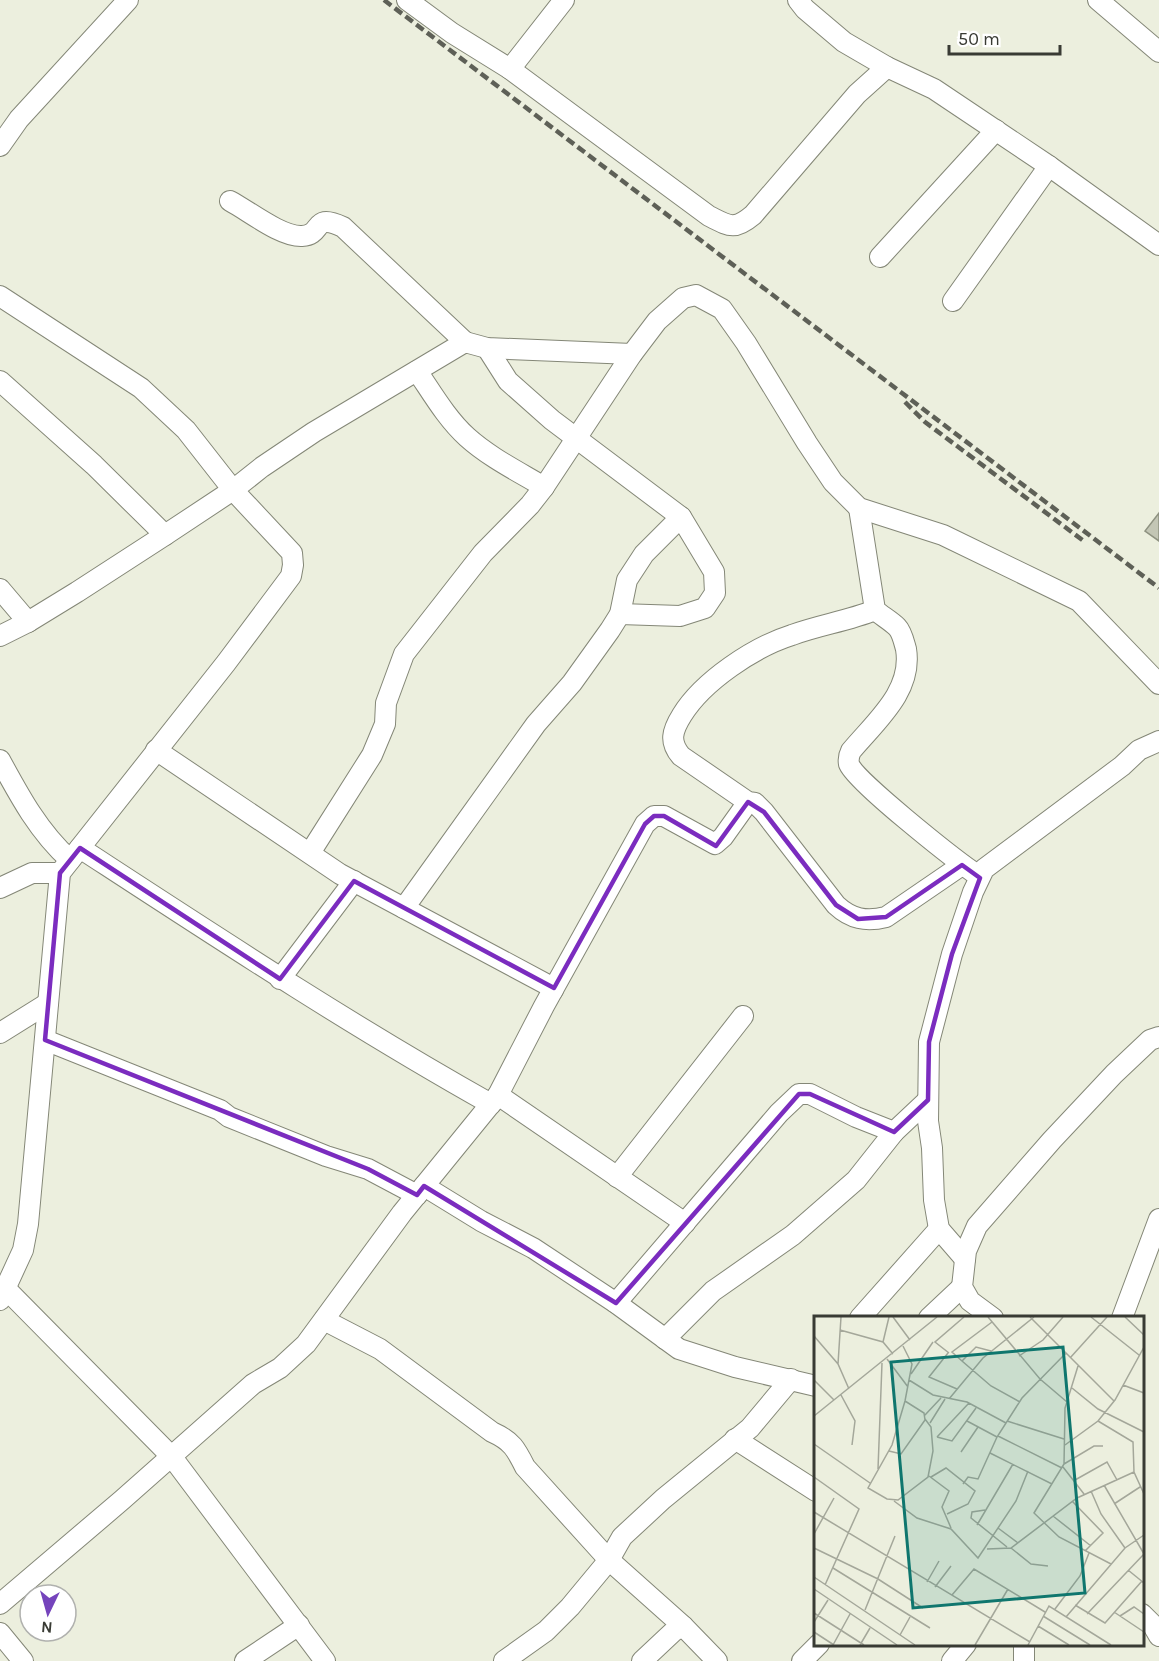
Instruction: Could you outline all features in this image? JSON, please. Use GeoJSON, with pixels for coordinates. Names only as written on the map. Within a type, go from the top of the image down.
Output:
{"type":"FeatureCollection","features":[{"type":"Feature","properties":{"kind":"street"},"geometry":{"type":"LineString","coordinates":[[0,146],[26,111],[128,0]]}},
{"type":"Feature","properties":{"kind":"street"},"geometry":{"type":"LineString","coordinates":[[407,0],[452,33],[510,69],[709,216],[732,226],[742,225],[753,215],[857,94],[887,67]]}},
{"type":"Feature","properties":{"kind":"street"},"geometry":{"type":"LineString","coordinates":[[510,69],[564,0]]}},
{"type":"Feature","properties":{"kind":"street"},"geometry":{"type":"LineString","coordinates":[[798,0],[805,9],[844,42],[887,67],[934,89],[1049,166],[1159,245]]}},
{"type":"Feature","properties":{"kind":"street"},"geometry":{"type":"LineString","coordinates":[[1098,0],[1159,52]]}},
{"type":"Feature","properties":{"kind":"street"},"geometry":{"type":"LineString","coordinates":[[880,256],[996,130]]}},
{"type":"Feature","properties":{"kind":"street"},"geometry":{"type":"LineString","coordinates":[[953,301],[1049,166]]}},
{"type":"Feature","properties":{"kind":"street"},"geometry":{"type":"LineString","coordinates":[[230,201],[289,234],[304,236],[313,232],[323,222],[330,221],[343,227],[465,342],[487,348],[632,354]]}},
{"type":"Feature","properties":{"kind":"street"},"geometry":{"type":"LineString","coordinates":[[310,853],[372,755],[385,724],[386,703],[404,654],[483,553],[544,488],[632,354],[657,321],[683,298],[696,295],[722,309],[746,343],[833,482],[859,508],[943,536],[1079,601],[1159,684]]}},
{"type":"Feature","properties":{"kind":"street"},"geometry":{"type":"LineString","coordinates":[[0,296],[141,388],[186,430],[233,490],[292,553],[293,565],[291,576],[226,663],[70,860],[48,1003],[28,1224],[23,1250],[3,1294],[172,1457],[325,1661]]}},
{"type":"Feature","properties":{"kind":"street"},"geometry":{"type":"LineString","coordinates":[[0,636],[28,622],[165,535],[233,490],[282,453],[465,342]]}},
{"type":"Feature","properties":{"kind":"street"},"geometry":{"type":"LineString","coordinates":[[487,348],[508,381],[552,420],[681,518],[714,572],[715,593],[705,608],[680,616],[620,614]]}},
{"type":"Feature","properties":{"kind":"street"},"geometry":{"type":"LineString","coordinates":[[417,371],[467,437],[544,488]]}},
{"type":"Feature","properties":{"kind":"street"},"geometry":{"type":"LineString","coordinates":[[0,381],[94,465],[165,535]]}},
{"type":"Feature","properties":{"kind":"street"},"geometry":{"type":"LineString","coordinates":[[859,508],[875,610],[899,629],[908,661],[904,681],[896,698],[851,750],[849,764],[867,786],[980,878]]}},
{"type":"Feature","properties":{"kind":"street"},"geometry":{"type":"LineString","coordinates":[[404,908],[536,724],[572,683],[610,630],[620,614],[627,580],[644,554],[681,518]]}},
{"type":"Feature","properties":{"kind":"street"},"geometry":{"type":"LineString","coordinates":[[0,589],[28,622]]}},
{"type":"Feature","properties":{"kind":"street"},"geometry":{"type":"LineString","coordinates":[[875,610],[775,642],[731,667],[697,695],[687,707],[673,734],[674,748],[681,756],[748,802],[755,803],[836,905],[858,919],[876,920],[886,917],[962,865]]}},
{"type":"Feature","properties":{"kind":"street"},"geometry":{"type":"LineString","coordinates":[[965,1259],[939,1229],[934,1200],[932,1148],[928,1122],[929,1042],[952,954],[973,892],[984,869],[1007,850],[1083,795],[1139,750],[1159,741]]}},
{"type":"Feature","properties":{"kind":"street"},"geometry":{"type":"LineString","coordinates":[[156,750],[354,881],[546,984],[553,990]]}},
{"type":"Feature","properties":{"kind":"street"},"geometry":{"type":"LineString","coordinates":[[0,762],[28,812],[70,860],[280,979],[400,1053],[494,1100],[618,1177],[685,1223]]}},
{"type":"Feature","properties":{"kind":"street"},"geometry":{"type":"LineString","coordinates":[[0,1604],[172,1457],[253,1384],[294,1357],[494,1100],[645,824],[654,816],[664,816],[715,844],[723,837],[748,802]]}},
{"type":"Feature","properties":{"kind":"street"},"geometry":{"type":"LineString","coordinates":[[0,888],[32,873],[70,860]]}},
{"type":"Feature","properties":{"kind":"street"},"geometry":{"type":"LineString","coordinates":[[280,979],[354,881]]}},
{"type":"Feature","properties":{"kind":"street"},"geometry":{"type":"LineString","coordinates":[[0,1033],[48,1003]]}},
{"type":"Feature","properties":{"kind":"street"},"geometry":{"type":"LineString","coordinates":[[618,1177],[743,1016]]}},
{"type":"Feature","properties":{"kind":"street"},"geometry":{"type":"LineString","coordinates":[[992,1316],[970,1300],[962,1287],[965,1259],[977,1226],[1052,1140],[1114,1074],[1150,1040],[1159,1037]]}},
{"type":"Feature","properties":{"kind":"street"},"geometry":{"type":"LineString","coordinates":[[45,1040],[220,1110],[229,1117],[421,1191],[533,1248],[616,1303],[679,1349],[735,1367],[814,1385]]}},
{"type":"Feature","properties":{"kind":"street"},"geometry":{"type":"LineString","coordinates":[[616,1303],[779,1113],[799,1094],[810,1094],[856,1117],[894,1132]]}},
{"type":"Feature","properties":{"kind":"street"},"geometry":{"type":"LineString","coordinates":[[665,1339],[713,1291],[793,1235],[856,1180],[894,1132],[928,1100]]}},
{"type":"Feature","properties":{"kind":"street"},"geometry":{"type":"LineString","coordinates":[[1122,1316],[1159,1219]]}},
{"type":"Feature","properties":{"kind":"street"},"geometry":{"type":"LineString","coordinates":[[861,1316],[939,1229]]}},
{"type":"Feature","properties":{"kind":"street"},"geometry":{"type":"LineString","coordinates":[[930,1316],[962,1287]]}},
{"type":"Feature","properties":{"kind":"street"},"geometry":{"type":"LineString","coordinates":[[324,1320],[380,1349],[492,1432],[505,1438],[516,1449],[525,1467],[609,1560],[683,1626],[717,1661]]}},
{"type":"Feature","properties":{"kind":"street"},"geometry":{"type":"LineString","coordinates":[[504,1661],[546,1631],[570,1607],[609,1560],[622,1537],[663,1499],[750,1428],[791,1379]]}},
{"type":"Feature","properties":{"kind":"street"},"geometry":{"type":"LineString","coordinates":[[735,1439],[814,1490]]}},
{"type":"Feature","properties":{"kind":"street"},"geometry":{"type":"LineString","coordinates":[[1144,1615],[1159,1636]]}},
{"type":"Feature","properties":{"kind":"street"},"geometry":{"type":"LineString","coordinates":[[245,1661],[299,1625]]}},
{"type":"Feature","properties":{"kind":"street"},"geometry":{"type":"LineString","coordinates":[[642,1661],[674,1631],[683,1626]]}},
{"type":"Feature","properties":{"kind":"street"},"geometry":{"type":"LineString","coordinates":[[0,1633],[23,1661]]}},
{"type":"Feature","properties":{"kind":"street"},"geometry":{"type":"LineString","coordinates":[[802,1661],[817,1646]]}},
{"type":"Feature","properties":{"kind":"street"},"geometry":{"type":"LineString","coordinates":[[952,1661],[964,1646]]}},
{"type":"Feature","properties":{"kind":"highlighted area"},"geometry":{"type":"Polygon","coordinates":[[[748,802],[764,812],[836,905],[858,919],[886,917],[962,865],[980,878],[952,954],[929,1042],[928,1100],[894,1132],[810,1094],[799,1094],[616,1303],[424,1186],[417,1195],[368,1169],[45,1040],[60,873],[80,848],[280,979],[354,881],[554,988],[645,824],[654,816],[664,816],[716,846],[748,802]]]}},
{"type":"Feature","properties":{"kind":"building"},"geometry":{"type":"Polygon","coordinates":[[[1159,513],[1159,541],[1145,531],[1159,513]]]}},
{"type":"Feature","properties":{"kind":"railway"},"geometry":{"type":"LineString","coordinates":[[384,0],[1159,588]]}},
{"type":"Feature","properties":{"kind":"railway"},"geometry":{"type":"LineString","coordinates":[[905,402],[925,422],[1085,542]]}}]}
